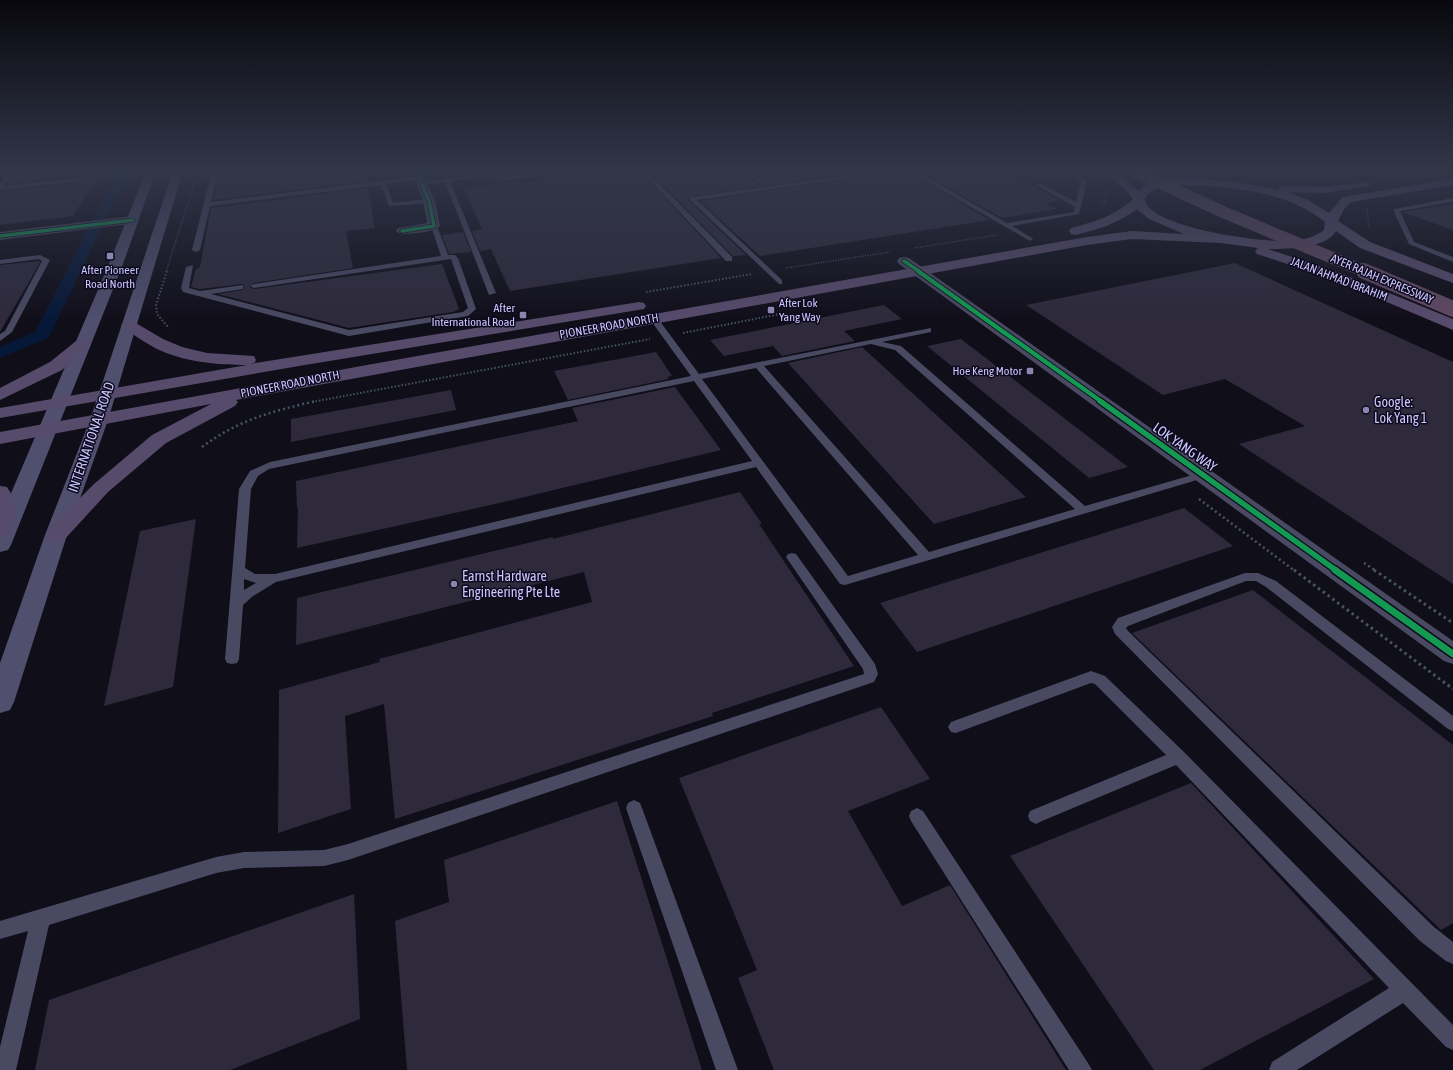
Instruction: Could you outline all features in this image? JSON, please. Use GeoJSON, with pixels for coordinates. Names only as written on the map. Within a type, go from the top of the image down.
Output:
{"type":"FeatureCollection","features":[{"type":"Feature","properties":{"kind":"highway","name":"AYER RAJAH EXPRESSWAY"},"geometry":{"type":"LineString","coordinates":[[1244,221],[1453,309]]}},
{"type":"Feature","properties":{"kind":"highway","name":"AYER RAJAH EXPRESSWAY"},"geometry":{"type":"LineString","coordinates":[[1299,229],[1336,244]]}},
{"type":"Feature","properties":{"kind":"highway","name":"AYER RAJAH EXPRESSWAY"},"geometry":{"type":"LineString","coordinates":[[1350,250],[1438,287]]}},
{"type":"Feature","properties":{"kind":"main road"},"geometry":{"type":"LineString","coordinates":[[0,545],[82,344],[126,221]]}},
{"type":"Feature","properties":{"kind":"main road","name":"INTERNATIONAL ROAD"},"geometry":{"type":"LineString","coordinates":[[0,702],[56,535],[99,420],[162,221]]}},
{"type":"Feature","properties":{"kind":"main road"},"geometry":{"type":"LineString","coordinates":[[1066,232],[1089,228],[1111,221]]}},
{"type":"Feature","properties":{"kind":"main road"},"geometry":{"type":"LineString","coordinates":[[1162,221],[1191,232],[1221,239],[1267,244],[1305,242],[1328,234],[1332,229],[1332,221]]}},
{"type":"Feature","properties":{"kind":"main road"},"geometry":{"type":"LineString","coordinates":[[1332,221],[1365,245],[1453,279]]}},
{"type":"Feature","properties":{"kind":"main road","name":"PIONEER ROAD NORTH"},"geometry":{"type":"LineString","coordinates":[[0,413],[299,361],[918,272],[1087,241],[1132,235],[1221,239]]}},
{"type":"Feature","properties":{"kind":"main road"},"geometry":{"type":"LineString","coordinates":[[809,277],[1044,236]]}},
{"type":"Feature","properties":{"kind":"main road","name":"JALAN AHMAD IBRAHIM"},"geometry":{"type":"LineString","coordinates":[[1221,239],[1297,261],[1453,326]]}},
{"type":"Feature","properties":{"kind":"main road"},"geometry":{"type":"LineString","coordinates":[[764,284],[794,279]]}},
{"type":"Feature","properties":{"kind":"main road","name":"PIONEER ROAD NORTH"},"geometry":{"type":"LineString","coordinates":[[0,438],[247,392],[653,311]]}},
{"type":"Feature","properties":{"kind":"main road"},"geometry":{"type":"LineString","coordinates":[[129,325],[166,347],[191,355],[222,360],[299,361]]}},
{"type":"Feature","properties":{"kind":"main road"},"geometry":{"type":"LineString","coordinates":[[0,395],[56,366],[82,344]]}},
{"type":"Feature","properties":{"kind":"main road"},"geometry":{"type":"LineString","coordinates":[[56,535],[101,488],[159,439],[247,392]]}},
{"type":"Feature","properties":{"kind":"main road"},"geometry":{"type":"LineString","coordinates":[[0,492],[6,507],[0,532]]}},
{"type":"Feature","properties":{"kind":"street"},"geometry":{"type":"LineString","coordinates":[[0,236],[126,221]]}},
{"type":"Feature","properties":{"kind":"street"},"geometry":{"type":"LineString","coordinates":[[402,231],[434,226],[433,221]]}},
{"type":"Feature","properties":{"kind":"street","name":"LOK YANG WAY"},"geometry":{"type":"LineString","coordinates":[[904,261],[1453,654]]}},
{"type":"Feature","properties":{"kind":"lane"},"geometry":{"type":"LineString","coordinates":[[196,250],[203,221]]}},
{"type":"Feature","properties":{"kind":"lane"},"geometry":{"type":"LineString","coordinates":[[463,221],[492,294]]}},
{"type":"Feature","properties":{"kind":"lane"},"geometry":{"type":"LineString","coordinates":[[692,221],[729,259]]}},
{"type":"Feature","properties":{"kind":"lane"},"geometry":{"type":"LineString","coordinates":[[716,221],[779,282]]}},
{"type":"Feature","properties":{"kind":"lane"},"geometry":{"type":"LineString","coordinates":[[999,221],[1030,239]]}},
{"type":"Feature","properties":{"kind":"lane"},"geometry":{"type":"LineString","coordinates":[[1006,225],[1032,221]]}},
{"type":"Feature","properties":{"kind":"lane"},"geometry":{"type":"LineString","coordinates":[[1401,221],[1411,243],[1453,260]]}},
{"type":"Feature","properties":{"kind":"lane"},"geometry":{"type":"LineString","coordinates":[[434,226],[445,258]]}},
{"type":"Feature","properties":{"kind":"lane"},"geometry":{"type":"LineString","coordinates":[[0,262],[40,257],[46,260],[8,332],[0,338]]}},
{"type":"Feature","properties":{"kind":"lane"},"geometry":{"type":"LineString","coordinates":[[190,267],[185,289],[198,294],[353,333],[465,314],[472,309],[454,258],[445,258],[254,286]]}},
{"type":"Feature","properties":{"kind":"lane"},"geometry":{"type":"LineString","coordinates":[[198,294],[240,288]]}},
{"type":"Feature","properties":{"kind":"lane"},"geometry":{"type":"LineString","coordinates":[[653,311],[666,336],[845,581],[1203,475]]}},
{"type":"Feature","properties":{"kind":"lane"},"geometry":{"type":"LineString","coordinates":[[232,659],[235,604],[245,489],[249,478],[257,470],[270,465],[696,377],[759,366],[928,330]]}},
{"type":"Feature","properties":{"kind":"lane"},"geometry":{"type":"LineString","coordinates":[[898,348],[898,339],[902,335]]}},
{"type":"Feature","properties":{"kind":"lane"},"geometry":{"type":"LineString","coordinates":[[866,342],[898,348],[1083,510]]}},
{"type":"Feature","properties":{"kind":"lane"},"geometry":{"type":"LineString","coordinates":[[759,366],[926,557]]}},
{"type":"Feature","properties":{"kind":"lane"},"geometry":{"type":"LineString","coordinates":[[238,569],[253,579],[275,578],[759,463]]}},
{"type":"Feature","properties":{"kind":"lane"},"geometry":{"type":"LineString","coordinates":[[0,930],[216,865],[244,860],[324,858],[348,852],[869,678],[871,674],[870,668],[792,556]]}},
{"type":"Feature","properties":{"kind":"lane"},"geometry":{"type":"LineString","coordinates":[[1453,725],[1271,584],[1258,577],[1245,576],[1123,622],[1119,627],[1122,634],[1427,934],[1453,954]]}},
{"type":"Feature","properties":{"kind":"lane"},"geometry":{"type":"LineString","coordinates":[[235,604],[258,586],[275,578]]}},
{"type":"Feature","properties":{"kind":"lane"},"geometry":{"type":"LineString","coordinates":[[956,727],[1091,677],[1100,680],[1178,757],[1453,1040]]}},
{"type":"Feature","properties":{"kind":"lane"},"geometry":{"type":"LineString","coordinates":[[1036,816],[1178,757]]}},
{"type":"Feature","properties":{"kind":"lane"},"geometry":{"type":"LineString","coordinates":[[634,808],[727,1070]]}},
{"type":"Feature","properties":{"kind":"lane"},"geometry":{"type":"LineString","coordinates":[[917,816],[1081,1070]]}},
{"type":"Feature","properties":{"kind":"lane"},"geometry":{"type":"LineString","coordinates":[[5,1070],[41,917]]}},
{"type":"Feature","properties":{"kind":"lane"},"geometry":{"type":"LineString","coordinates":[[1279,1069],[1405,990]]}},
{"type":"Feature","properties":{"kind":"path"},"geometry":{"type":"LineString","coordinates":[[202,447],[226,430],[253,418],[327,399],[780,314]]}},
{"type":"Feature","properties":{"kind":"path"},"geometry":{"type":"LineString","coordinates":[[1177,482],[1453,689]]}},
{"type":"Feature","properties":{"kind":"path"},"geometry":{"type":"LineString","coordinates":[[1363,562],[1453,623]]}},
{"type":"Feature","properties":{"kind":"building"},"geometry":{"type":"Polygon","coordinates":[[[0,221],[33,221],[0,225],[0,221]]]}},
{"type":"Feature","properties":{"kind":"building"},"geometry":{"type":"Polygon","coordinates":[[[209,221],[374,221],[375,228],[346,231],[353,268],[254,283],[249,287],[254,289],[442,264],[459,309],[453,312],[349,328],[218,294],[243,290],[243,284],[200,289],[191,287],[196,269],[200,267],[209,221]]]}},
{"type":"Feature","properties":{"kind":"building"},"geometry":{"type":"Polygon","coordinates":[[[478,221],[686,221],[721,258],[510,291],[491,249],[480,251],[472,231],[482,229],[478,221]]]}},
{"type":"Feature","properties":{"kind":"building"},"geometry":{"type":"Polygon","coordinates":[[[698,221],[710,221],[746,255],[733,256],[698,221]]]}},
{"type":"Feature","properties":{"kind":"building"},"geometry":{"type":"Polygon","coordinates":[[[722,221],[984,221],[760,256],[722,221]]]}},
{"type":"Feature","properties":{"kind":"building"},"geometry":{"type":"Polygon","coordinates":[[[1427,221],[1453,221],[1453,230],[1427,221]]]}},
{"type":"Feature","properties":{"kind":"building"},"geometry":{"type":"Polygon","coordinates":[[[463,232],[471,252],[449,254],[442,235],[463,232]]]}},
{"type":"Feature","properties":{"kind":"building"},"geometry":{"type":"Polygon","coordinates":[[[40,262],[0,332],[0,265],[40,262]]]}},
{"type":"Feature","properties":{"kind":"building","name":"Google: Lok Yang 1"},"geometry":{"type":"Polygon","coordinates":[[[1235,263],[1453,362],[1453,584],[1239,444],[1305,426],[1225,379],[1163,395],[1026,305],[1235,263]]]}},
{"type":"Feature","properties":{"kind":"building"},"geometry":{"type":"Polygon","coordinates":[[[884,305],[902,319],[844,331],[855,341],[782,356],[773,346],[724,356],[710,340],[884,305]]]}},
{"type":"Feature","properties":{"kind":"building"},"geometry":{"type":"Polygon","coordinates":[[[961,339],[1128,467],[1089,478],[927,346],[961,339]]]}},
{"type":"Feature","properties":{"kind":"building"},"geometry":{"type":"Polygon","coordinates":[[[862,347],[1026,497],[934,524],[788,363],[862,347]]]}},
{"type":"Feature","properties":{"kind":"building"},"geometry":{"type":"Polygon","coordinates":[[[656,352],[672,376],[667,377],[669,379],[568,400],[554,371],[656,352]]]}},
{"type":"Feature","properties":{"kind":"building"},"geometry":{"type":"Polygon","coordinates":[[[675,387],[721,450],[495,504],[297,548],[298,507],[297,508],[296,481],[578,421],[572,408],[675,387]]]}},
{"type":"Feature","properties":{"kind":"building"},"geometry":{"type":"Polygon","coordinates":[[[451,390],[456,410],[291,442],[291,419],[451,390]]]}},
{"type":"Feature","properties":{"kind":"building"},"geometry":{"type":"Polygon","coordinates":[[[740,492],[762,524],[759,524],[854,666],[712,713],[713,716],[395,819],[384,704],[345,716],[351,809],[278,833],[279,690],[380,662],[379,659],[592,602],[584,572],[296,645],[297,598],[553,537],[553,539],[740,492]]]}},
{"type":"Feature","properties":{"kind":"building"},"geometry":{"type":"Polygon","coordinates":[[[1184,508],[1233,546],[917,652],[880,603],[1184,508]]]}},
{"type":"Feature","properties":{"kind":"building"},"geometry":{"type":"Polygon","coordinates":[[[196,519],[173,687],[104,706],[140,531],[196,519]]]}},
{"type":"Feature","properties":{"kind":"building"},"geometry":{"type":"Polygon","coordinates":[[[1253,590],[1453,745],[1453,923],[1441,930],[1132,633],[1253,590]]]}},
{"type":"Feature","properties":{"kind":"building"},"geometry":{"type":"Polygon","coordinates":[[[881,707],[930,779],[848,811],[902,906],[950,885],[1066,1070],[774,1070],[738,978],[757,970],[679,778],[881,707]]]}},
{"type":"Feature","properties":{"kind":"building"},"geometry":{"type":"Polygon","coordinates":[[[1191,783],[1374,979],[1200,1070],[1154,1070],[1010,856],[1191,783]]]}},
{"type":"Feature","properties":{"kind":"building"},"geometry":{"type":"Polygon","coordinates":[[[617,801],[702,1070],[407,1070],[395,921],[449,902],[444,860],[617,801]]]}},
{"type":"Feature","properties":{"kind":"building"},"geometry":{"type":"Polygon","coordinates":[[[354,894],[360,1019],[230,1070],[35,1070],[49,1000],[354,894]]]}},
{"type":"Feature","properties":{"kind":"waterway"},"geometry":{"type":"LineString","coordinates":[[0,353],[42,335],[99,221]]}},
{"type":"Feature","properties":{"kind":"cycle path"},"geometry":{"type":"LineString","coordinates":[[0,236],[125,221]]}},
{"type":"Feature","properties":{"kind":"cycle path"},"geometry":{"type":"LineString","coordinates":[[402,231],[434,226],[433,221]]}},
{"type":"Feature","properties":{"kind":"cycle path"},"geometry":{"type":"LineString","coordinates":[[904,261],[1453,654]]}},
{"type":"Feature","properties":{"kind":"place","name":"After Pioneer Road North"},"geometry":{"type":"Point","coordinates":[110,256]}},
{"type":"Feature","properties":{"kind":"place","name":"After Lok Yang Way"},"geometry":{"type":"Point","coordinates":[771,310]}},
{"type":"Feature","properties":{"kind":"place","name":"After International Road"},"geometry":{"type":"Point","coordinates":[523,315]}},
{"type":"Feature","properties":{"kind":"place","name":"Hoe Keng Motor"},"geometry":{"type":"Point","coordinates":[1030,371]}},
{"type":"Feature","properties":{"kind":"place","name":"Google: Lok Yang 1"},"geometry":{"type":"Point","coordinates":[1366,410]}},
{"type":"Feature","properties":{"kind":"place","name":"Earnst Hardware Engineering Pte Lte"},"geometry":{"type":"Point","coordinates":[454,584]}}]}
